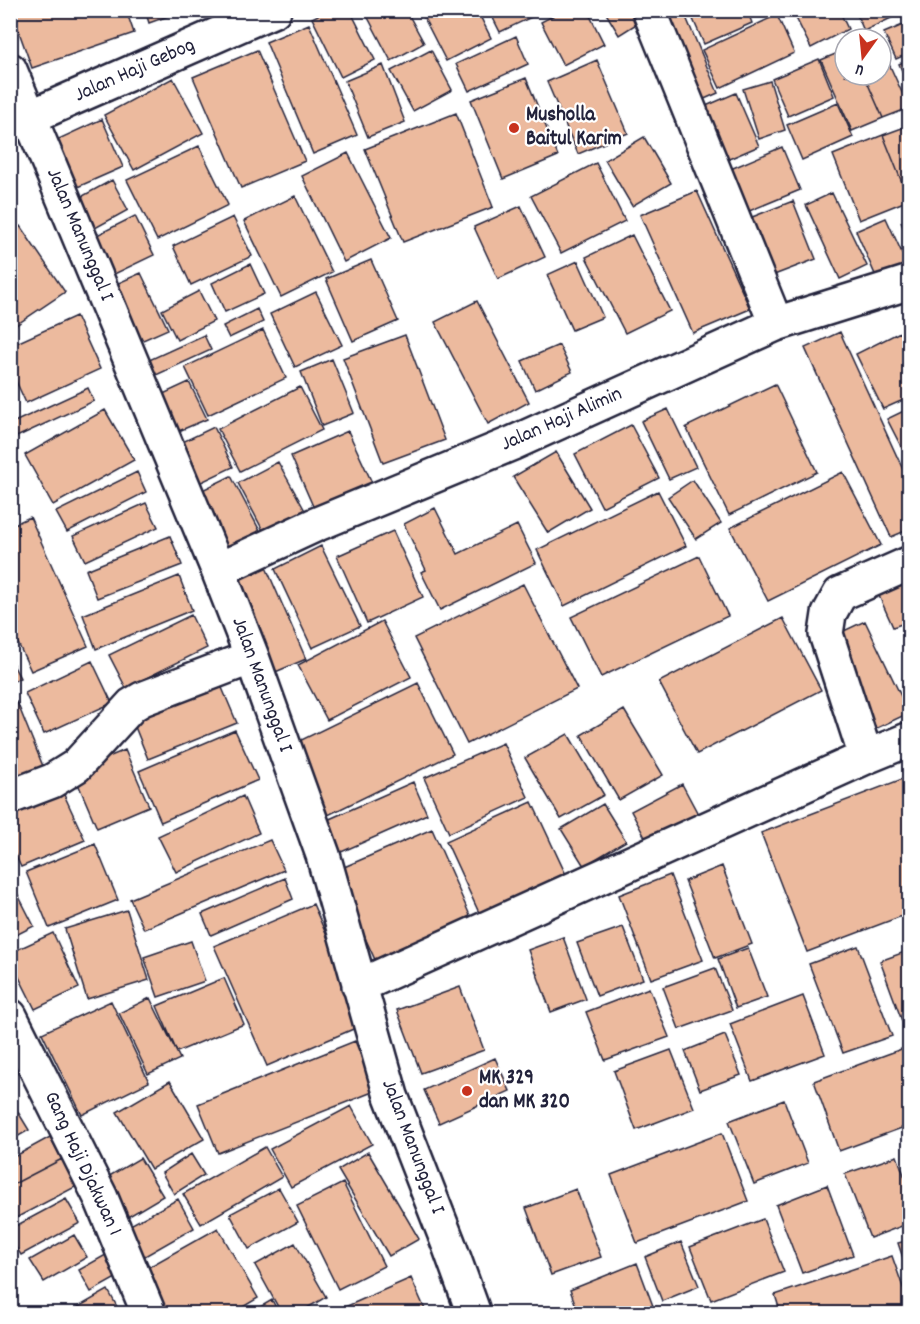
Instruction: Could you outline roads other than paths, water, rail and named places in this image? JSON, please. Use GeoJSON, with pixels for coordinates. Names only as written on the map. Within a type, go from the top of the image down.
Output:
{"type":"FeatureCollection","features":[{"type":"Feature","properties":{"kind":"street","name":"Jalan Haji Gebog"},"geometry":{"type":"LineString","coordinates":[[30,117],[273,10]]}},
{"type":"Feature","properties":{"kind":"street"},"geometry":{"type":"LineString","coordinates":[[649,10],[776,324]]}},
{"type":"Feature","properties":{"kind":"street","name":"Jalan Manunggal I"},"geometry":{"type":"LineString","coordinates":[[10,70],[252,657],[323,855],[391,1096],[474,1314]]}},
{"type":"Feature","properties":{"kind":"street","name":"Jalan Haji Alimin"},"geometry":{"type":"LineString","coordinates":[[218,570],[315,525],[513,443],[776,324],[909,282]]}},
{"type":"Feature","properties":{"kind":"street"},"geometry":{"type":"LineString","coordinates":[[866,757],[826,634],[829,614],[840,594],[909,563]]}},
{"type":"Feature","properties":{"kind":"street"},"geometry":{"type":"LineString","coordinates":[[10,797],[52,781],[76,766],[117,724],[127,710],[142,699],[252,657]]}},
{"type":"Feature","properties":{"kind":"street"},"geometry":{"type":"LineString","coordinates":[[359,986],[909,739]]}},
{"type":"Feature","properties":{"kind":"street","name":"Gang Haji Djakwan 1"},"geometry":{"type":"LineString","coordinates":[[10,1016],[101,1198],[149,1314]]}},
{"type":"Feature","properties":{"kind":"place","name":"Musholla Baitul Karim"},"geometry":{"type":"Point","coordinates":[514,128]}},
{"type":"Feature","properties":{"kind":"place","name":"MK 329 dan MK 320"},"geometry":{"type":"Point","coordinates":[467,1091]}}]}
